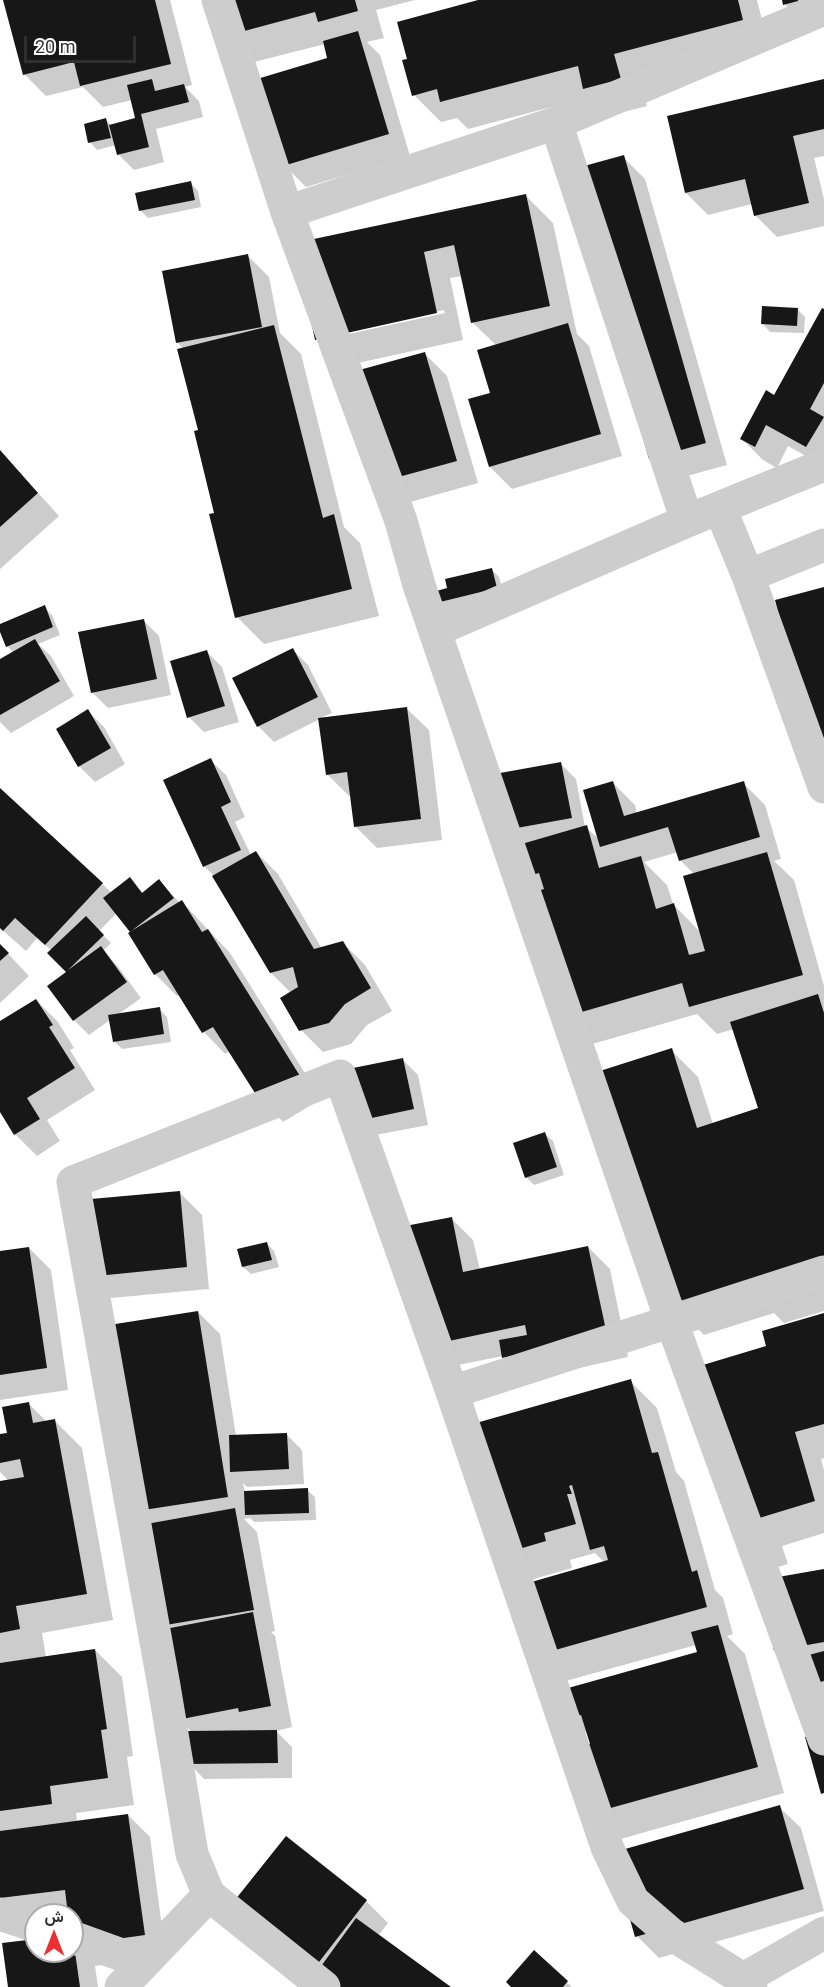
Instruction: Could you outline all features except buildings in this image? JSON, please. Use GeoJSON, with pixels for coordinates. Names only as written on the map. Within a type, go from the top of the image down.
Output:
{"type":"FeatureCollection","features":[{"type":"Feature","properties":{"kind":"street"},"geometry":{"type":"LineString","coordinates":[[218,0],[288,212],[401,521],[419,585],[671,1320],[824,1739]]}},
{"type":"Feature","properties":{"kind":"street"},"geometry":{"type":"LineString","coordinates":[[288,212],[556,123],[824,9]]}},
{"type":"Feature","properties":{"kind":"street"},"geometry":{"type":"LineString","coordinates":[[556,123],[687,521]]}},
{"type":"Feature","properties":{"kind":"street"},"geometry":{"type":"LineString","coordinates":[[436,630],[687,521],[824,465]]}},
{"type":"Feature","properties":{"kind":"street"},"geometry":{"type":"LineString","coordinates":[[720,508],[818,754],[824,787]]}},
{"type":"Feature","properties":{"kind":"street"},"geometry":{"type":"LineString","coordinates":[[748,576],[824,545]]}},
{"type":"Feature","properties":{"kind":"street"},"geometry":{"type":"LineString","coordinates":[[324,1987],[209,1895],[192,1854],[73,1182],[340,1076],[452,1392],[607,1848],[633,1901],[671,1934],[747,1983],[824,1933]]}},
{"type":"Feature","properties":{"kind":"street"},"geometry":{"type":"LineString","coordinates":[[452,1392],[824,1272]]}},
{"type":"Feature","properties":{"kind":"street"},"geometry":{"type":"LineString","coordinates":[[121,1987],[209,1895]]}},
{"type":"Feature","properties":{"kind":"street"},"geometry":{"type":"LineString","coordinates":[[0,1914],[24,1922]]}},
{"type":"Feature","properties":{"kind":"street"},"geometry":{"type":"LineString","coordinates":[[84,1941],[144,1963]]}}]}
